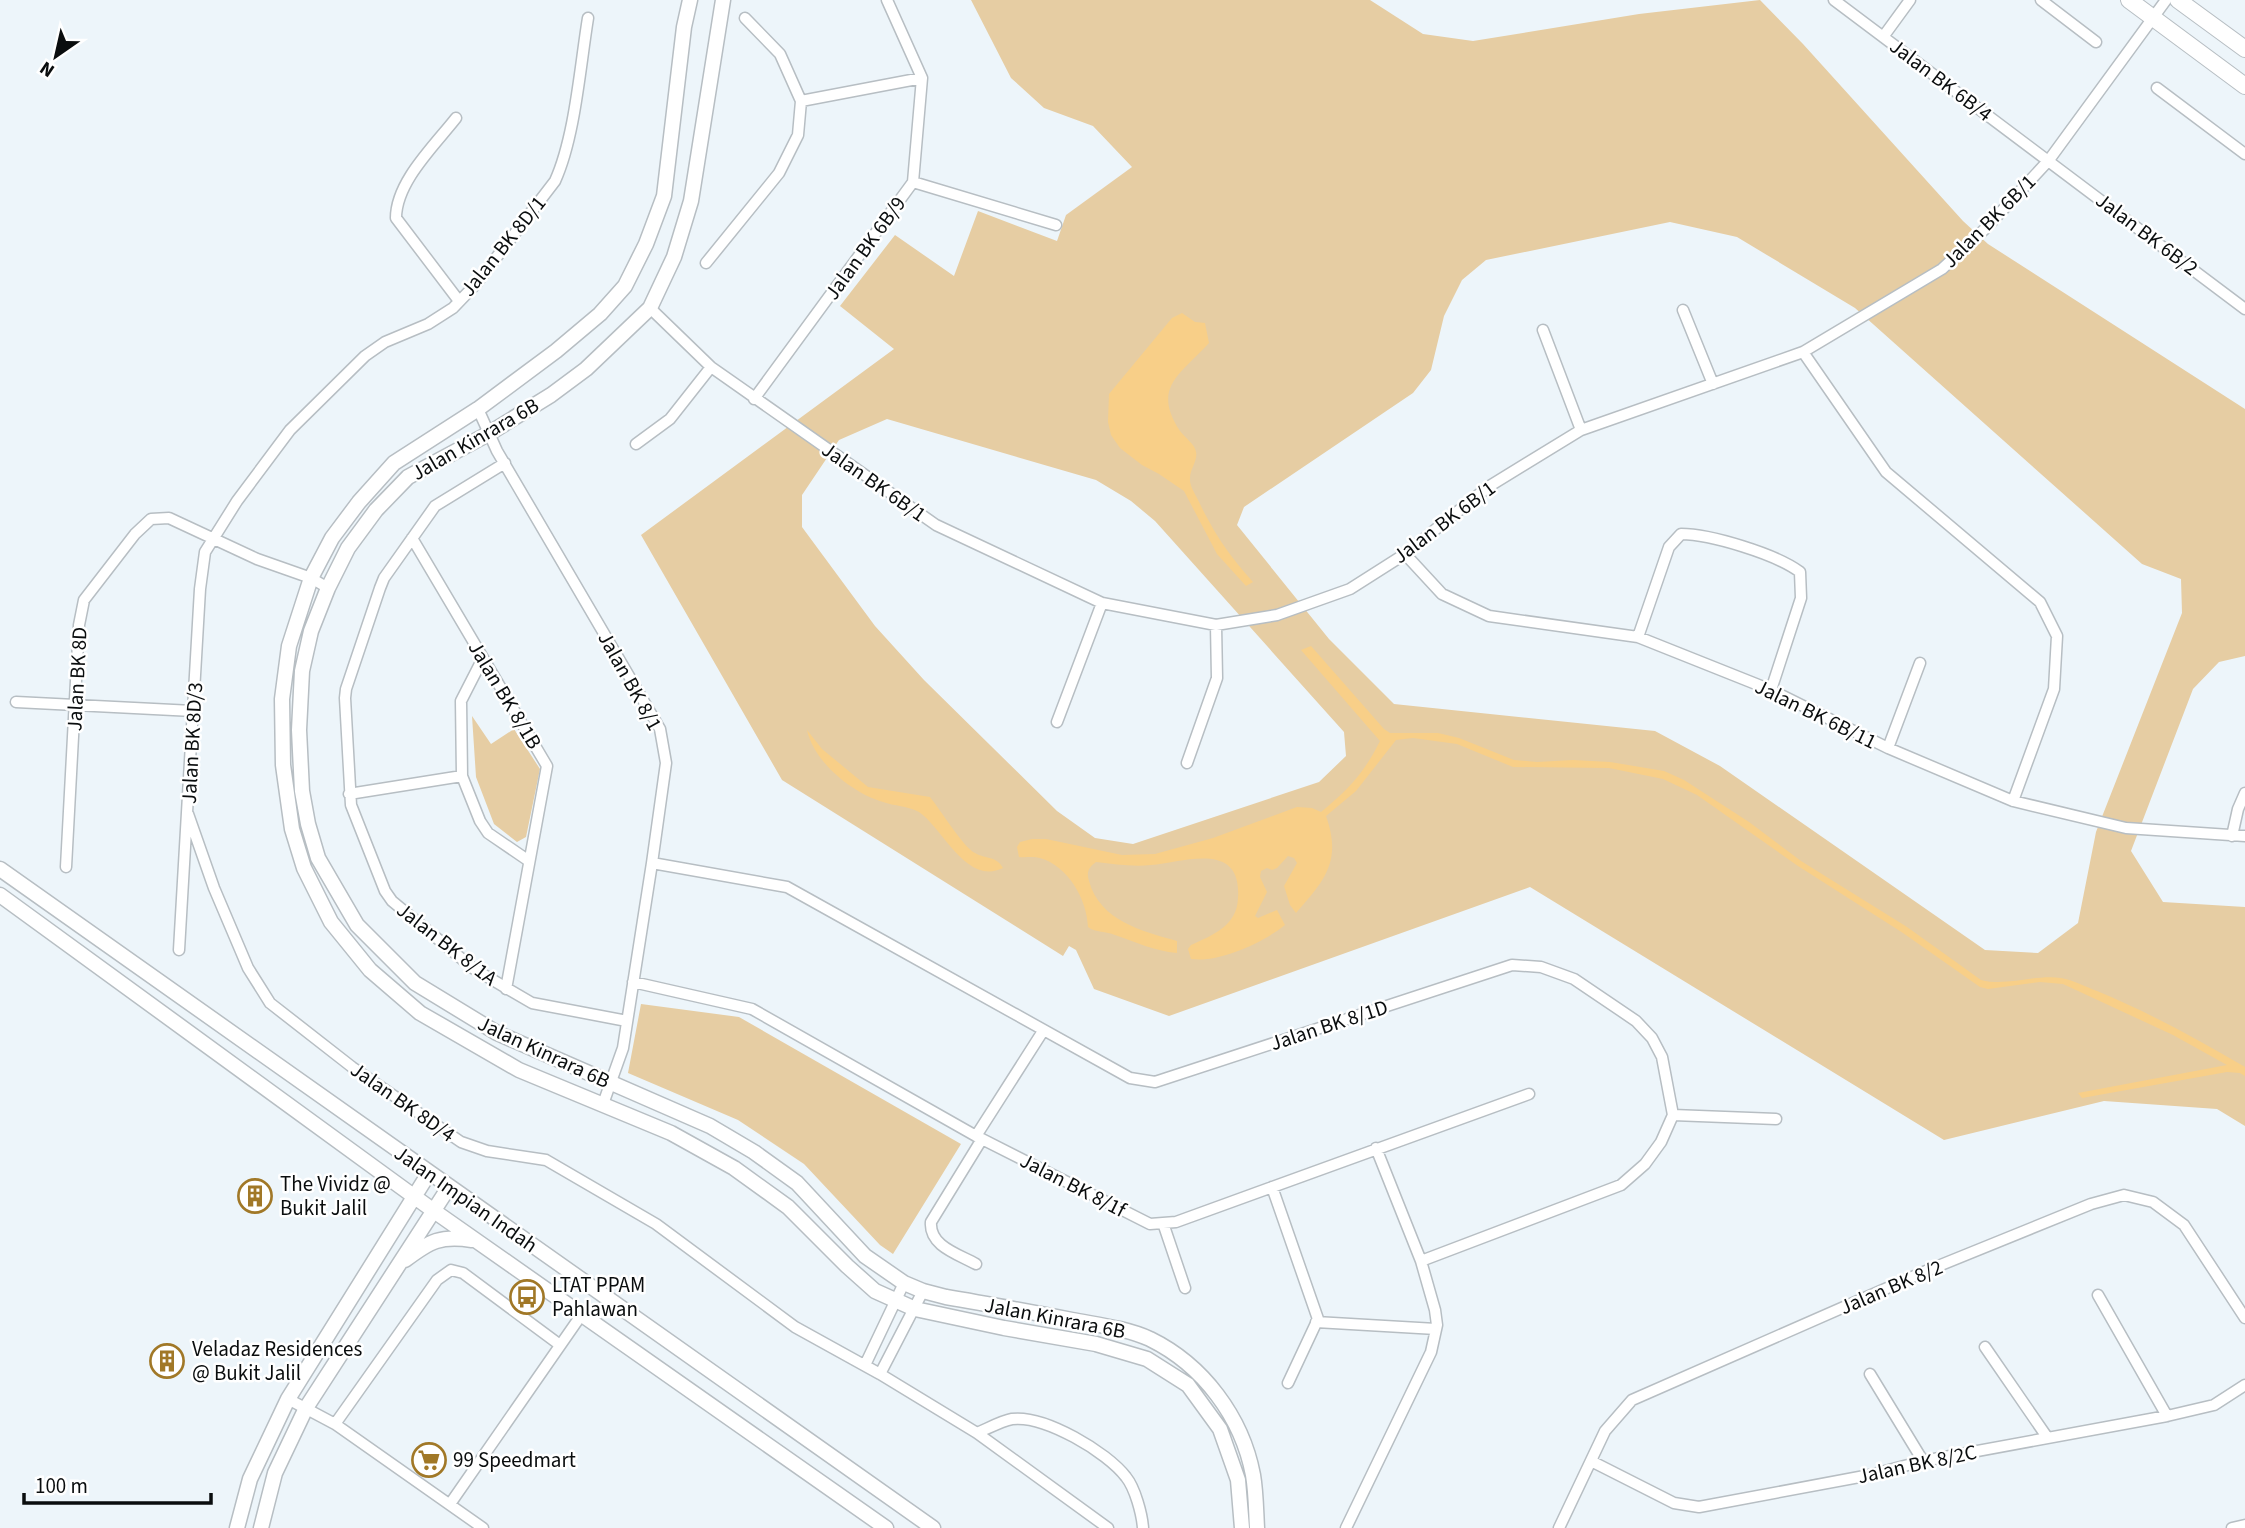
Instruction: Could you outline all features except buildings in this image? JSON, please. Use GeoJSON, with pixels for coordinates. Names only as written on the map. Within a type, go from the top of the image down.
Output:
{"type":"FeatureCollection","features":[{"type":"Feature","properties":{"kind":"main road"},"geometry":{"type":"LineString","coordinates":[[2129,0],[2245,86]]}},
{"type":"Feature","properties":{"kind":"main road"},"geometry":{"type":"LineString","coordinates":[[2178,0],[2245,49]]}},
{"type":"Feature","properties":{"kind":"street","name":"Jalan Kinrara 6B"},"geometry":{"type":"LineString","coordinates":[[690,0],[682,39],[664,196],[646,244],[625,286],[600,314],[556,351],[478,409],[394,463],[359,502],[332,538],[311,578],[292,636],[281,710],[283,765],[292,829],[304,868],[331,922],[370,970],[420,1013],[519,1070],[671,1133],[734,1168],[788,1207],[876,1291],[915,1308],[1004,1328],[1096,1344],[1134,1355],[1147,1359],[1188,1385],[1220,1429],[1238,1480],[1242,1528]]}},
{"type":"Feature","properties":{"kind":"street","name":"Jalan Kinrara 6B"},"geometry":{"type":"LineString","coordinates":[[723,0],[691,201],[674,257],[650,309],[586,369],[551,395],[488,434],[408,477],[348,548],[328,588],[307,647],[299,700],[302,791],[318,858],[356,925],[415,983],[497,1033],[710,1126],[754,1152],[797,1184],[865,1256],[904,1283],[923,1291],[1115,1328],[1149,1338],[1175,1354],[1195,1369],[1213,1390],[1230,1412],[1243,1439],[1253,1476],[1257,1528]]}},
{"type":"Feature","properties":{"kind":"street","name":"Jalan BK 6B/9"},"geometry":{"type":"LineString","coordinates":[[754,399],[913,182],[922,78],[887,0]]}},
{"type":"Feature","properties":{"kind":"street","name":"Jalan BK 6B/4"},"geometry":{"type":"LineString","coordinates":[[1834,0],[2049,160]]}},
{"type":"Feature","properties":{"kind":"street"},"geometry":{"type":"LineString","coordinates":[[1883,37],[1910,0]]}},
{"type":"Feature","properties":{"kind":"street"},"geometry":{"type":"LineString","coordinates":[[2041,0],[2096,42]]}},
{"type":"Feature","properties":{"kind":"street","name":"Jalan BK 6B/1"},"geometry":{"type":"LineString","coordinates":[[650,309],[711,367],[936,525],[1102,603],[1216,625],[1277,615],[1350,589],[1405,554],[1488,487],[1581,430],[1803,352],[1942,269],[1986,228],[2049,160],[2166,0]]}},
{"type":"Feature","properties":{"kind":"street","name":"Jalan BK 8D/1"},"geometry":{"type":"LineString","coordinates":[[213,539],[290,430],[322,396],[365,356],[385,342],[428,324],[453,308],[476,284],[555,181],[568,143],[588,18]]}},
{"type":"Feature","properties":{"kind":"street"},"geometry":{"type":"LineString","coordinates":[[706,263],[779,173],[798,135],[801,101],[780,54],[745,18]]}},
{"type":"Feature","properties":{"kind":"street"},"geometry":{"type":"LineString","coordinates":[[801,101],[922,78]]}},
{"type":"Feature","properties":{"kind":"street"},"geometry":{"type":"LineString","coordinates":[[2157,88],[2245,153]]}},
{"type":"Feature","properties":{"kind":"street"},"geometry":{"type":"LineString","coordinates":[[456,118],[406,182],[396,203],[396,218],[459,301]]}},
{"type":"Feature","properties":{"kind":"street","name":"Jalan BK 6B/2"},"geometry":{"type":"LineString","coordinates":[[2049,160],[2245,309]]}},
{"type":"Feature","properties":{"kind":"street"},"geometry":{"type":"LineString","coordinates":[[913,182],[1056,225]]}},
{"type":"Feature","properties":{"kind":"street"},"geometry":{"type":"LineString","coordinates":[[1683,310],[1713,384]]}},
{"type":"Feature","properties":{"kind":"street"},"geometry":{"type":"LineString","coordinates":[[1543,330],[1581,430]]}},
{"type":"Feature","properties":{"kind":"street"},"geometry":{"type":"LineString","coordinates":[[1803,352],[1886,472],[2040,602],[2057,636],[2054,688],[2013,801]]}},
{"type":"Feature","properties":{"kind":"street"},"geometry":{"type":"LineString","coordinates":[[636,444],[670,419],[711,367]]}},
{"type":"Feature","properties":{"kind":"street","name":"Jalan BK 8/1"},"geometry":{"type":"LineString","coordinates":[[478,409],[488,434],[660,729],[666,763],[634,982],[623,1048],[603,1104]]}},
{"type":"Feature","properties":{"kind":"street","name":"Jalan BK 8/1A"},"geometry":{"type":"LineString","coordinates":[[505,463],[435,506],[380,588],[346,689],[349,794],[385,891],[393,901],[474,969],[532,1003],[627,1021]]}},
{"type":"Feature","properties":{"kind":"street","name":"Jalan BK 8D"},"geometry":{"type":"LineString","coordinates":[[66,867],[79,625],[84,600],[135,534],[151,519],[169,518],[257,559],[311,578]]}},
{"type":"Feature","properties":{"kind":"street"},"geometry":{"type":"LineString","coordinates":[[1638,637],[1670,547],[1681,534],[1698,534],[1787,562],[1800,572],[1801,598],[1771,690]]}},
{"type":"Feature","properties":{"kind":"street","name":"Jalan BK 8/1B"},"geometry":{"type":"LineString","coordinates":[[412,538],[547,766],[506,989]]}},
{"type":"Feature","properties":{"kind":"street","name":"Jalan BK 8D/3"},"geometry":{"type":"LineString","coordinates":[[179,950],[200,589],[205,552],[213,539]]}},
{"type":"Feature","properties":{"kind":"street","name":"Jalan BK 6B/11"},"geometry":{"type":"LineString","coordinates":[[1405,554],[1442,594],[1489,616],[1638,637],[1771,690],[1888,748],[2013,801],[2126,828],[2245,836]]}},
{"type":"Feature","properties":{"kind":"street"},"geometry":{"type":"LineString","coordinates":[[311,578],[328,588]]}},
{"type":"Feature","properties":{"kind":"street"},"geometry":{"type":"LineString","coordinates":[[1057,722],[1102,603]]}},
{"type":"Feature","properties":{"kind":"street"},"geometry":{"type":"LineString","coordinates":[[1186,763],[1217,678],[1216,625]]}},
{"type":"Feature","properties":{"kind":"street"},"geometry":{"type":"LineString","coordinates":[[483,658],[461,701],[462,776],[480,821],[488,832],[529,860]]}},
{"type":"Feature","properties":{"kind":"street"},"geometry":{"type":"LineString","coordinates":[[1888,748],[1920,663]]}},
{"type":"Feature","properties":{"kind":"street"},"geometry":{"type":"LineString","coordinates":[[16,702],[193,711]]}},
{"type":"Feature","properties":{"kind":"street"},"geometry":{"type":"LineString","coordinates":[[349,794],[462,776]]}},
{"type":"Feature","properties":{"kind":"street"},"geometry":{"type":"LineString","coordinates":[[2232,836],[2245,793]]}},
{"type":"Feature","properties":{"kind":"street","name":"Jalan BK 8D/4"},"geometry":{"type":"LineString","coordinates":[[188,814],[214,888],[243,957],[270,1003],[352,1067],[461,1142],[487,1151],[546,1160],[656,1224],[795,1326],[977,1433],[1108,1528]]}},
{"type":"Feature","properties":{"kind":"street","name":"Jalan BK 8/1D"},"geometry":{"type":"LineString","coordinates":[[652,863],[787,887],[1130,1077],[1156,1082],[1512,965],[1541,967],[1574,979],[1636,1021],[1652,1038],[1662,1057],[1673,1115]]}},
{"type":"Feature","properties":{"kind":"street","name":"Jalan Impian Indah"},"geometry":{"type":"LineString","coordinates":[[0,869],[933,1528]]}},
{"type":"Feature","properties":{"kind":"street","name":"Jalan Impian Indah"},"geometry":{"type":"LineString","coordinates":[[0,895],[413,1196],[886,1528]]}},
{"type":"Feature","properties":{"kind":"street","name":"Jalan BK 8/1f"},"geometry":{"type":"LineString","coordinates":[[634,982],[752,1009],[979,1138],[1150,1224],[1176,1222],[1529,1094]]}},
{"type":"Feature","properties":{"kind":"street"},"geometry":{"type":"LineString","coordinates":[[976,1264],[933,1238],[930,1231],[931,1222],[1043,1031]]}},
{"type":"Feature","properties":{"kind":"street"},"geometry":{"type":"LineString","coordinates":[[1421,1261],[1620,1185],[1645,1164],[1661,1142],[1673,1115],[1776,1119]]}},
{"type":"Feature","properties":{"kind":"street"},"geometry":{"type":"LineString","coordinates":[[1346,1528],[1431,1352],[1436,1329],[1434,1310],[1421,1261],[1376,1148]]}},
{"type":"Feature","properties":{"kind":"street"},"geometry":{"type":"LineString","coordinates":[[237,1528],[250,1479],[288,1399],[429,1173]]}},
{"type":"Feature","properties":{"kind":"street"},"geometry":{"type":"LineString","coordinates":[[261,1528],[275,1473],[306,1408],[449,1187]]}},
{"type":"Feature","properties":{"kind":"street"},"geometry":{"type":"LineString","coordinates":[[1272,1187],[1318,1319],[1289,1383]]}},
{"type":"Feature","properties":{"kind":"street","name":"Jalan BK 8/2"},"geometry":{"type":"LineString","coordinates":[[1559,1528],[1605,1430],[1632,1400],[1926,1271],[2091,1204],[2124,1195],[2153,1202],[2184,1225],[2245,1318]]}},
{"type":"Feature","properties":{"kind":"street"},"geometry":{"type":"LineString","coordinates":[[1163,1223],[1185,1288]]}},
{"type":"Feature","properties":{"kind":"street"},"geometry":{"type":"LineString","coordinates":[[396,1267],[431,1242],[456,1237],[477,1241]]}},
{"type":"Feature","properties":{"kind":"street"},"geometry":{"type":"LineString","coordinates":[[335,1424],[438,1280],[452,1270],[463,1273],[560,1345]]}},
{"type":"Feature","properties":{"kind":"street"},"geometry":{"type":"LineString","coordinates":[[865,1365],[904,1283]]}},
{"type":"Feature","properties":{"kind":"street"},"geometry":{"type":"LineString","coordinates":[[880,1374],[923,1291]]}},
{"type":"Feature","properties":{"kind":"street"},"geometry":{"type":"LineString","coordinates":[[2098,1295],[2167,1416]]}},
{"type":"Feature","properties":{"kind":"street"},"geometry":{"type":"LineString","coordinates":[[450,1504],[582,1314]]}},
{"type":"Feature","properties":{"kind":"street"},"geometry":{"type":"LineString","coordinates":[[1317,1322],[1436,1329]]}},
{"type":"Feature","properties":{"kind":"street"},"geometry":{"type":"LineString","coordinates":[[1985,1347],[2047,1437]]}},
{"type":"Feature","properties":{"kind":"street"},"geometry":{"type":"LineString","coordinates":[[1870,1374],[1923,1461]]}},
{"type":"Feature","properties":{"kind":"street","name":"Jalan BK 8/2C"},"geometry":{"type":"LineString","coordinates":[[1591,1461],[1674,1503],[1699,1507],[1870,1475],[1923,1461],[2167,1416],[2214,1405],[2245,1385]]}},
{"type":"Feature","properties":{"kind":"street"},"geometry":{"type":"LineString","coordinates":[[288,1399],[335,1424],[483,1528]]}},
{"type":"Feature","properties":{"kind":"street"},"geometry":{"type":"LineString","coordinates":[[977,1433],[1012,1419],[1042,1423],[1086,1442],[1127,1477],[1143,1516],[1143,1528]]}},
{"type":"Feature","properties":{"kind":"street"},"geometry":{"type":"LineString","coordinates":[[2232,1528],[2245,1525]]}},
{"type":"Feature","properties":{"kind":"shaded area"},"geometry":{"type":"Polygon","coordinates":[[[971,0],[1370,0],[1423,34],[1473,41],[1639,14],[1760,0],[1963,221],[1988,244],[2245,409],[2245,656],[2219,662],[2193,689],[2131,851],[2163,902],[2245,907],[2245,1126],[2217,1109],[2104,1101],[1944,1140],[1530,887],[1169,1016],[1094,989],[1076,950],[1069,946],[1063,956],[782,780],[641,535],[894,349],[840,306],[895,235],[954,276],[978,211],[1057,241],[1066,215],[1132,167],[1093,126],[1044,108],[1011,78],[971,0]],[[1670,222],[1486,260],[1462,280],[1444,316],[1431,370],[1413,393],[1244,507],[1237,525],[1329,639],[1394,704],[1655,731],[1720,766],[1985,950],[2038,953],[2078,923],[2096,832],[2182,613],[2181,579],[2142,564],[1855,308],[1737,237],[1670,222]],[[887,419],[839,440],[802,495],[802,527],[875,626],[924,680],[1057,811],[1095,838],[1133,844],[1319,782],[1346,756],[1344,732],[1155,521],[1131,501],[1096,480],[887,419]]]}},
{"type":"Feature","properties":{"kind":"shaded area"},"geometry":{"type":"Polygon","coordinates":[[[1182,313],[1195,322],[1205,323],[1209,343],[1173,382],[1168,403],[1180,431],[1195,449],[1196,458],[1190,478],[1192,487],[1217,535],[1253,582],[1246,586],[1217,554],[1184,491],[1142,465],[1120,448],[1111,435],[1108,422],[1109,394],[1172,318],[1182,313]]]}},
{"type":"Feature","properties":{"kind":"shaded area"},"geometry":{"type":"Polygon","coordinates":[[[1311,646],[1390,733],[1438,733],[1459,738],[1514,760],[1610,762],[1664,771],[1684,780],[1749,822],[1801,861],[1907,927],[1981,980],[2001,982],[2051,977],[2075,982],[2135,1008],[2209,1046],[2245,1067],[2245,1076],[2227,1072],[2082,1098],[2078,1093],[2227,1065],[2173,1035],[2063,984],[2040,982],[1988,989],[1980,987],[1697,795],[1663,779],[1609,768],[1513,767],[1457,744],[1413,738],[1396,740],[1356,791],[1326,816],[1332,846],[1331,858],[1322,880],[1306,901],[1296,913],[1290,905],[1284,886],[1297,863],[1294,858],[1288,856],[1277,868],[1261,871],[1260,877],[1267,892],[1255,916],[1258,918],[1277,910],[1285,925],[1253,944],[1215,958],[1191,959],[1188,949],[1228,923],[1237,908],[1237,880],[1231,868],[1221,861],[1194,859],[1137,866],[1096,862],[1089,870],[1089,881],[1102,906],[1124,922],[1177,941],[1177,953],[1091,929],[1088,927],[1080,895],[1059,868],[1040,858],[1019,857],[1017,847],[1020,842],[1032,839],[1046,839],[1122,855],[1155,854],[1213,838],[1297,807],[1321,812],[1355,780],[1380,741],[1301,650],[1311,646]]]}},
{"type":"Feature","properties":{"kind":"shaded area"},"geometry":{"type":"Polygon","coordinates":[[[472,716],[491,744],[514,729],[540,769],[526,837],[517,842],[494,824],[476,777],[472,716]]]}},
{"type":"Feature","properties":{"kind":"shaded area"},"geometry":{"type":"Polygon","coordinates":[[[807,730],[822,749],[868,787],[930,797],[970,850],[998,861],[1003,868],[990,871],[978,869],[956,853],[919,812],[871,798],[847,784],[817,753],[807,730]]]}},
{"type":"Feature","properties":{"kind":"shaded area"},"geometry":{"type":"Polygon","coordinates":[[[641,1004],[739,1017],[961,1144],[893,1254],[880,1245],[804,1164],[738,1120],[628,1073],[641,1004]]]}},
{"type":"Feature","properties":{"kind":"place","name":"The Vividz @ Bukit Jalil"},"geometry":{"type":"Point","coordinates":[255,1196]}},
{"type":"Feature","properties":{"kind":"place","name":"LTAT PPAM Pahlawan"},"geometry":{"type":"Point","coordinates":[527,1297]}},
{"type":"Feature","properties":{"kind":"place","name":"Veladaz Residences @ Bukit Jalil"},"geometry":{"type":"Point","coordinates":[167,1361]}},
{"type":"Feature","properties":{"kind":"place","name":"99 Speedmart"},"geometry":{"type":"Point","coordinates":[429,1460]}}]}
